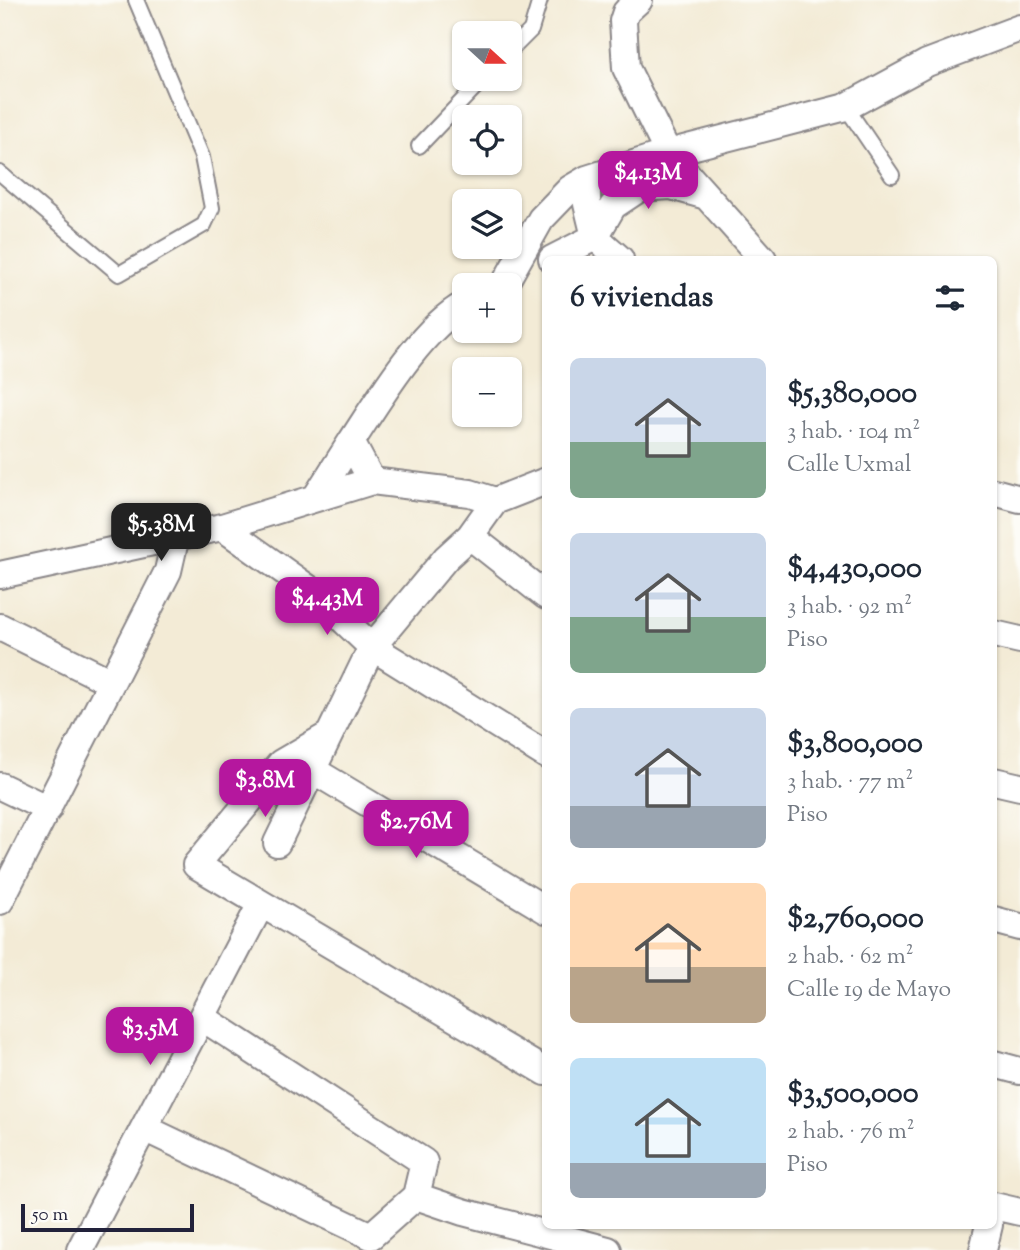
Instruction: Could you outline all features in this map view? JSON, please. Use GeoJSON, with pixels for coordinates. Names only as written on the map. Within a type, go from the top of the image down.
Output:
{"type":"FeatureCollection","features":[{"type":"Feature","properties":{"kind":"street"},"geometry":{"type":"LineString","coordinates":[[639,0],[626,12],[623,21],[626,68],[668,153],[760,256]]}},
{"type":"Feature","properties":{"kind":"street"},"geometry":{"type":"LineString","coordinates":[[509,273],[541,219],[570,189],[587,179],[668,153],[846,107],[927,63],[1020,28]]}},
{"type":"Feature","properties":{"kind":"street"},"geometry":{"type":"LineString","coordinates":[[587,179],[587,204],[595,237],[617,256]]}},
{"type":"Feature","properties":{"kind":"street"},"geometry":{"type":"LineString","coordinates":[[558,256],[595,237],[613,206],[639,188],[671,186],[703,195]]}},
{"type":"Feature","properties":{"kind":"street"},"geometry":{"type":"LineString","coordinates":[[522,274],[542,264]]}},
{"type":"Feature","properties":{"kind":"street"},"geometry":{"type":"LineString","coordinates":[[316,497],[394,377],[452,312]]}},
{"type":"Feature","properties":{"kind":"street"},"geometry":{"type":"LineString","coordinates":[[351,442],[372,481]]}},
{"type":"Feature","properties":{"kind":"street"},"geometry":{"type":"LineString","coordinates":[[0,575],[222,527],[372,481],[470,493],[495,501]]}},
{"type":"Feature","properties":{"kind":"street"},"geometry":{"type":"LineString","coordinates":[[277,843],[372,647],[446,558],[470,537],[495,501],[542,483]]}},
{"type":"Feature","properties":{"kind":"street"},"geometry":{"type":"LineString","coordinates":[[997,493],[1020,499]]}},
{"type":"Feature","properties":{"kind":"street"},"geometry":{"type":"LineString","coordinates":[[222,527],[315,593],[372,647],[542,753]]}},
{"type":"Feature","properties":{"kind":"street"},"geometry":{"type":"LineString","coordinates":[[0,901],[168,571],[176,536]]}},
{"type":"Feature","properties":{"kind":"street"},"geometry":{"type":"LineString","coordinates":[[470,537],[542,593]]}},
{"type":"Feature","properties":{"kind":"street"},"geometry":{"type":"LineString","coordinates":[[0,627],[111,682]]}},
{"type":"Feature","properties":{"kind":"street"},"geometry":{"type":"LineString","coordinates":[[997,635],[1020,640]]}},
{"type":"Feature","properties":{"kind":"street"},"geometry":{"type":"LineString","coordinates":[[329,735],[281,764],[195,865],[542,1070]]}},
{"type":"Feature","properties":{"kind":"street"},"geometry":{"type":"LineString","coordinates":[[311,769],[542,908]]}},
{"type":"Feature","properties":{"kind":"street"},"geometry":{"type":"LineString","coordinates":[[997,781],[1020,787]]}},
{"type":"Feature","properties":{"kind":"street"},"geometry":{"type":"LineString","coordinates":[[0,786],[48,809]]}},
{"type":"Feature","properties":{"kind":"street"},"geometry":{"type":"LineString","coordinates":[[81,1250],[261,904]]}},
{"type":"Feature","properties":{"kind":"street"},"geometry":{"type":"LineString","coordinates":[[997,921],[1020,927]]}},
{"type":"Feature","properties":{"kind":"street"},"geometry":{"type":"LineString","coordinates":[[144,1128],[371,1236],[416,1196],[424,1162],[203,1018]]}},
{"type":"Feature","properties":{"kind":"street"},"geometry":{"type":"LineString","coordinates":[[997,1065],[1020,1070]]}},
{"type":"Feature","properties":{"kind":"street"},"geometry":{"type":"LineString","coordinates":[[416,1196],[463,1212],[606,1244]]}},
{"type":"Feature","properties":{"kind":"street"},"geometry":{"type":"LineString","coordinates":[[983,1250],[988,1229]]}},
{"type":"Feature","properties":{"kind":"lane"},"geometry":{"type":"LineString","coordinates":[[0,173],[119,274],[204,225],[212,208],[202,158],[136,0]]}},
{"type":"Feature","properties":{"kind":"lane"},"geometry":{"type":"LineString","coordinates":[[522,39],[531,30],[540,0]]}},
{"type":"Feature","properties":{"kind":"lane"},"geometry":{"type":"LineString","coordinates":[[419,146],[472,91]]}},
{"type":"Feature","properties":{"kind":"lane"},"geometry":{"type":"LineString","coordinates":[[846,107],[892,175]]}}]}
